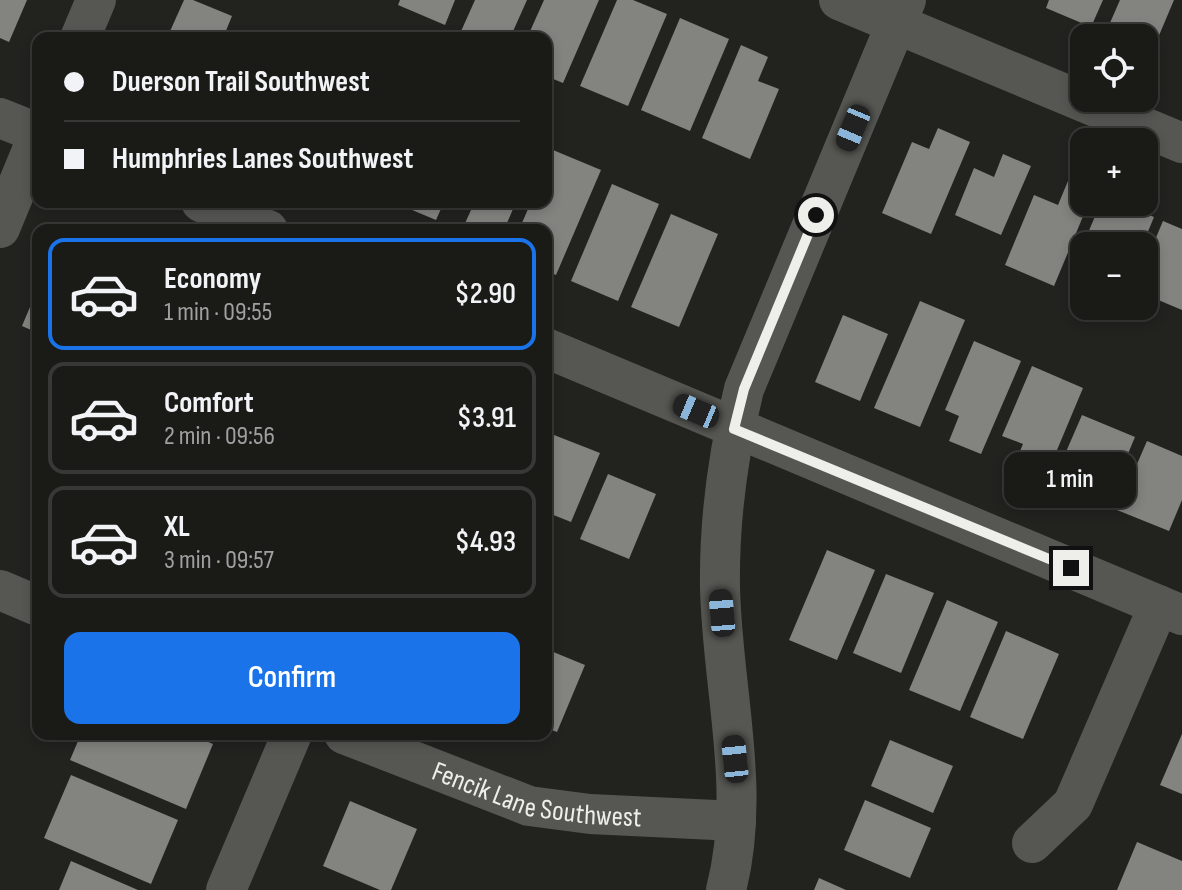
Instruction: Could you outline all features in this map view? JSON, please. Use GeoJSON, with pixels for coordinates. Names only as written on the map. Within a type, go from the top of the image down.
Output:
{"type":"FeatureCollection","features":[{"type":"Feature","properties":{"kind":"street"},"geometry":{"type":"LineString","coordinates":[[83,32],[96,0]]}},
{"type":"Feature","properties":{"kind":"street"},"geometry":{"type":"LineString","coordinates":[[839,0],[901,12],[1182,143]]}},
{"type":"Feature","properties":{"kind":"street"},"geometry":{"type":"LineString","coordinates":[[726,890],[736,821],[735,759],[720,588],[725,477],[734,429],[744,389],[901,12]]}},
{"type":"Feature","properties":{"kind":"street"},"geometry":{"type":"LineString","coordinates":[[0,118],[32,132]]}},
{"type":"Feature","properties":{"kind":"street"},"geometry":{"type":"LineString","coordinates":[[0,228],[32,150]]}},
{"type":"Feature","properties":{"kind":"street"},"geometry":{"type":"LineString","coordinates":[[215,208],[254,224]]}},
{"type":"Feature","properties":{"kind":"street"},"geometry":{"type":"LineString","coordinates":[[552,351],[1171,610],[1073,804],[1032,843]]}},
{"type":"Feature","properties":{"kind":"street"},"geometry":{"type":"LineString","coordinates":[[0,590],[32,603]]}},
{"type":"Feature","properties":{"kind":"street"},"geometry":{"type":"LineString","coordinates":[[226,890],[289,740]]}},
{"type":"Feature","properties":{"kind":"street","name":"Fencik Lane Southwest"},"geometry":{"type":"LineString","coordinates":[[359,740],[529,806],[590,814],[736,821]]}},
{"type":"Feature","properties":{"kind":"building"},"geometry":{"type":"Polygon","coordinates":[[[0,0],[27,0],[9,42],[0,38],[0,0]]]}},
{"type":"Feature","properties":{"kind":"building"},"geometry":{"type":"Polygon","coordinates":[[[184,0],[193,0],[232,16],[225,32],[170,32],[184,0]]]}},
{"type":"Feature","properties":{"kind":"building"},"geometry":{"type":"Polygon","coordinates":[[[400,0],[455,0],[445,25],[398,5],[400,0]]]}},
{"type":"Feature","properties":{"kind":"building"},"geometry":{"type":"Polygon","coordinates":[[[475,0],[527,0],[513,32],[461,32],[475,0]]]}},
{"type":"Feature","properties":{"kind":"building"},"geometry":{"type":"Polygon","coordinates":[[[544,0],[599,0],[563,83],[552,78],[552,32],[530,32],[544,0]]]}},
{"type":"Feature","properties":{"kind":"building"},"geometry":{"type":"Polygon","coordinates":[[[617,0],[633,0],[667,14],[628,106],[580,86],[617,0]]]}},
{"type":"Feature","properties":{"kind":"building"},"geometry":{"type":"Polygon","coordinates":[[[1049,0],[1103,0],[1092,24],[1084,24],[1046,8],[1049,0]]]}},
{"type":"Feature","properties":{"kind":"building"},"geometry":{"type":"Polygon","coordinates":[[[1120,0],[1174,0],[1158,38],[1158,24],[1110,24],[1120,0]]]}},
{"type":"Feature","properties":{"kind":"building"},"geometry":{"type":"Polygon","coordinates":[[[680,18],[729,39],[690,131],[641,110],[680,18]]]}},
{"type":"Feature","properties":{"kind":"building"},"geometry":{"type":"Polygon","coordinates":[[[741,45],[768,57],[758,81],[779,89],[750,159],[702,138],[741,45]]]}},
{"type":"Feature","properties":{"kind":"building"},"geometry":{"type":"Polygon","coordinates":[[[938,128],[970,142],[931,234],[882,213],[912,142],[929,149],[938,128]]]}},
{"type":"Feature","properties":{"kind":"building"},"geometry":{"type":"Polygon","coordinates":[[[553,150],[601,170],[556,275],[552,273],[552,224],[522,224],[528,208],[552,208],[553,150]]]}},
{"type":"Feature","properties":{"kind":"building"},"geometry":{"type":"Polygon","coordinates":[[[1003,154],[1031,166],[1001,235],[955,215],[974,168],[994,177],[1003,154]]]}},
{"type":"Feature","properties":{"kind":"building"},"geometry":{"type":"Polygon","coordinates":[[[1070,182],[1070,216],[1083,216],[1076,232],[1070,232],[1070,248],[1054,286],[1005,265],[1034,195],[1058,205],[1070,182]]]}},
{"type":"Feature","properties":{"kind":"building"},"geometry":{"type":"Polygon","coordinates":[[[612,184],[659,204],[618,301],[571,281],[612,184]]]}},
{"type":"Feature","properties":{"kind":"building"},"geometry":{"type":"Polygon","coordinates":[[[407,208],[441,208],[436,220],[407,208]]]}},
{"type":"Feature","properties":{"kind":"building"},"geometry":{"type":"Polygon","coordinates":[[[468,208],[513,208],[507,224],[465,224],[471,210],[468,208]]]}},
{"type":"Feature","properties":{"kind":"building"},"geometry":{"type":"Polygon","coordinates":[[[671,214],[718,234],[679,327],[631,307],[671,214]]]}},
{"type":"Feature","properties":{"kind":"building"},"geometry":{"type":"Polygon","coordinates":[[[1095,216],[1154,217],[1148,232],[1088,232],[1095,216]]]}},
{"type":"Feature","properties":{"kind":"building"},"geometry":{"type":"Polygon","coordinates":[[[1163,221],[1182,229],[1182,310],[1158,300],[1158,233],[1163,221]]]}},
{"type":"Feature","properties":{"kind":"building"},"geometry":{"type":"Polygon","coordinates":[[[920,301],[965,320],[920,427],[874,408],[920,301]]]}},
{"type":"Feature","properties":{"kind":"building"},"geometry":{"type":"Polygon","coordinates":[[[32,302],[32,330],[22,326],[32,302]]]}},
{"type":"Feature","properties":{"kind":"building"},"geometry":{"type":"Polygon","coordinates":[[[843,315],[888,334],[860,401],[815,382],[843,315]]]}},
{"type":"Feature","properties":{"kind":"building"},"geometry":{"type":"Polygon","coordinates":[[[974,341],[1021,361],[981,454],[949,441],[959,416],[945,410],[974,341]]]}},
{"type":"Feature","properties":{"kind":"building"},"geometry":{"type":"Polygon","coordinates":[[[1032,366],[1083,388],[1044,481],[1013,468],[1023,444],[1002,436],[1032,366]]]}},
{"type":"Feature","properties":{"kind":"building"},"geometry":{"type":"Polygon","coordinates":[[[1082,415],[1135,437],[1106,506],[1076,493],[1086,471],[1062,461],[1082,415]]]}},
{"type":"Feature","properties":{"kind":"building"},"geometry":{"type":"Polygon","coordinates":[[[554,435],[600,453],[571,522],[552,514],[554,435]]]}},
{"type":"Feature","properties":{"kind":"building"},"geometry":{"type":"Polygon","coordinates":[[[1147,441],[1182,456],[1182,500],[1169,531],[1117,510],[1147,441]]]}},
{"type":"Feature","properties":{"kind":"building"},"geometry":{"type":"Polygon","coordinates":[[[608,474],[656,494],[629,559],[580,539],[608,474]]]}},
{"type":"Feature","properties":{"kind":"building"},"geometry":{"type":"Polygon","coordinates":[[[827,550],[875,570],[837,660],[789,640],[827,550]]]}},
{"type":"Feature","properties":{"kind":"building"},"geometry":{"type":"Polygon","coordinates":[[[886,574],[934,593],[901,673],[853,653],[886,574]]]}},
{"type":"Feature","properties":{"kind":"building"},"geometry":{"type":"Polygon","coordinates":[[[947,600],[998,622],[960,711],[909,690],[947,600]]]}},
{"type":"Feature","properties":{"kind":"building"},"geometry":{"type":"Polygon","coordinates":[[[1006,631],[1059,654],[1023,739],[970,717],[1006,631]]]}},
{"type":"Feature","properties":{"kind":"building"},"geometry":{"type":"Polygon","coordinates":[[[552,651],[585,665],[557,732],[552,730],[552,651]]]}},
{"type":"Feature","properties":{"kind":"building"},"geometry":{"type":"Polygon","coordinates":[[[1182,734],[1182,794],[1160,785],[1182,734]]]}},
{"type":"Feature","properties":{"kind":"building"},"geometry":{"type":"Polygon","coordinates":[[[78,740],[203,740],[213,744],[186,809],[70,760],[78,740]]]}},
{"type":"Feature","properties":{"kind":"building"},"geometry":{"type":"Polygon","coordinates":[[[890,740],[953,766],[933,813],[871,786],[890,740]]]}},
{"type":"Feature","properties":{"kind":"building"},"geometry":{"type":"Polygon","coordinates":[[[71,775],[178,820],[151,884],[44,838],[71,775]]]}},
{"type":"Feature","properties":{"kind":"building"},"geometry":{"type":"Polygon","coordinates":[[[865,800],[931,828],[910,878],[844,850],[865,800]]]}},
{"type":"Feature","properties":{"kind":"building"},"geometry":{"type":"Polygon","coordinates":[[[350,801],[417,829],[391,890],[380,890],[323,866],[350,801]]]}},
{"type":"Feature","properties":{"kind":"building"},"geometry":{"type":"Polygon","coordinates":[[[1137,842],[1182,861],[1182,890],[1117,890],[1137,842]]]}},
{"type":"Feature","properties":{"kind":"building"},"geometry":{"type":"Polygon","coordinates":[[[71,861],[138,890],[59,890],[71,861]]]}},
{"type":"Feature","properties":{"kind":"building"},"geometry":{"type":"Polygon","coordinates":[[[819,878],[846,890],[814,890],[819,878]]]}},
{"type":"Feature","properties":{"kind":"route"},"geometry":{"type":"LineString","coordinates":[[816,215],[744,389],[734,429],[1071,568]]}}]}
